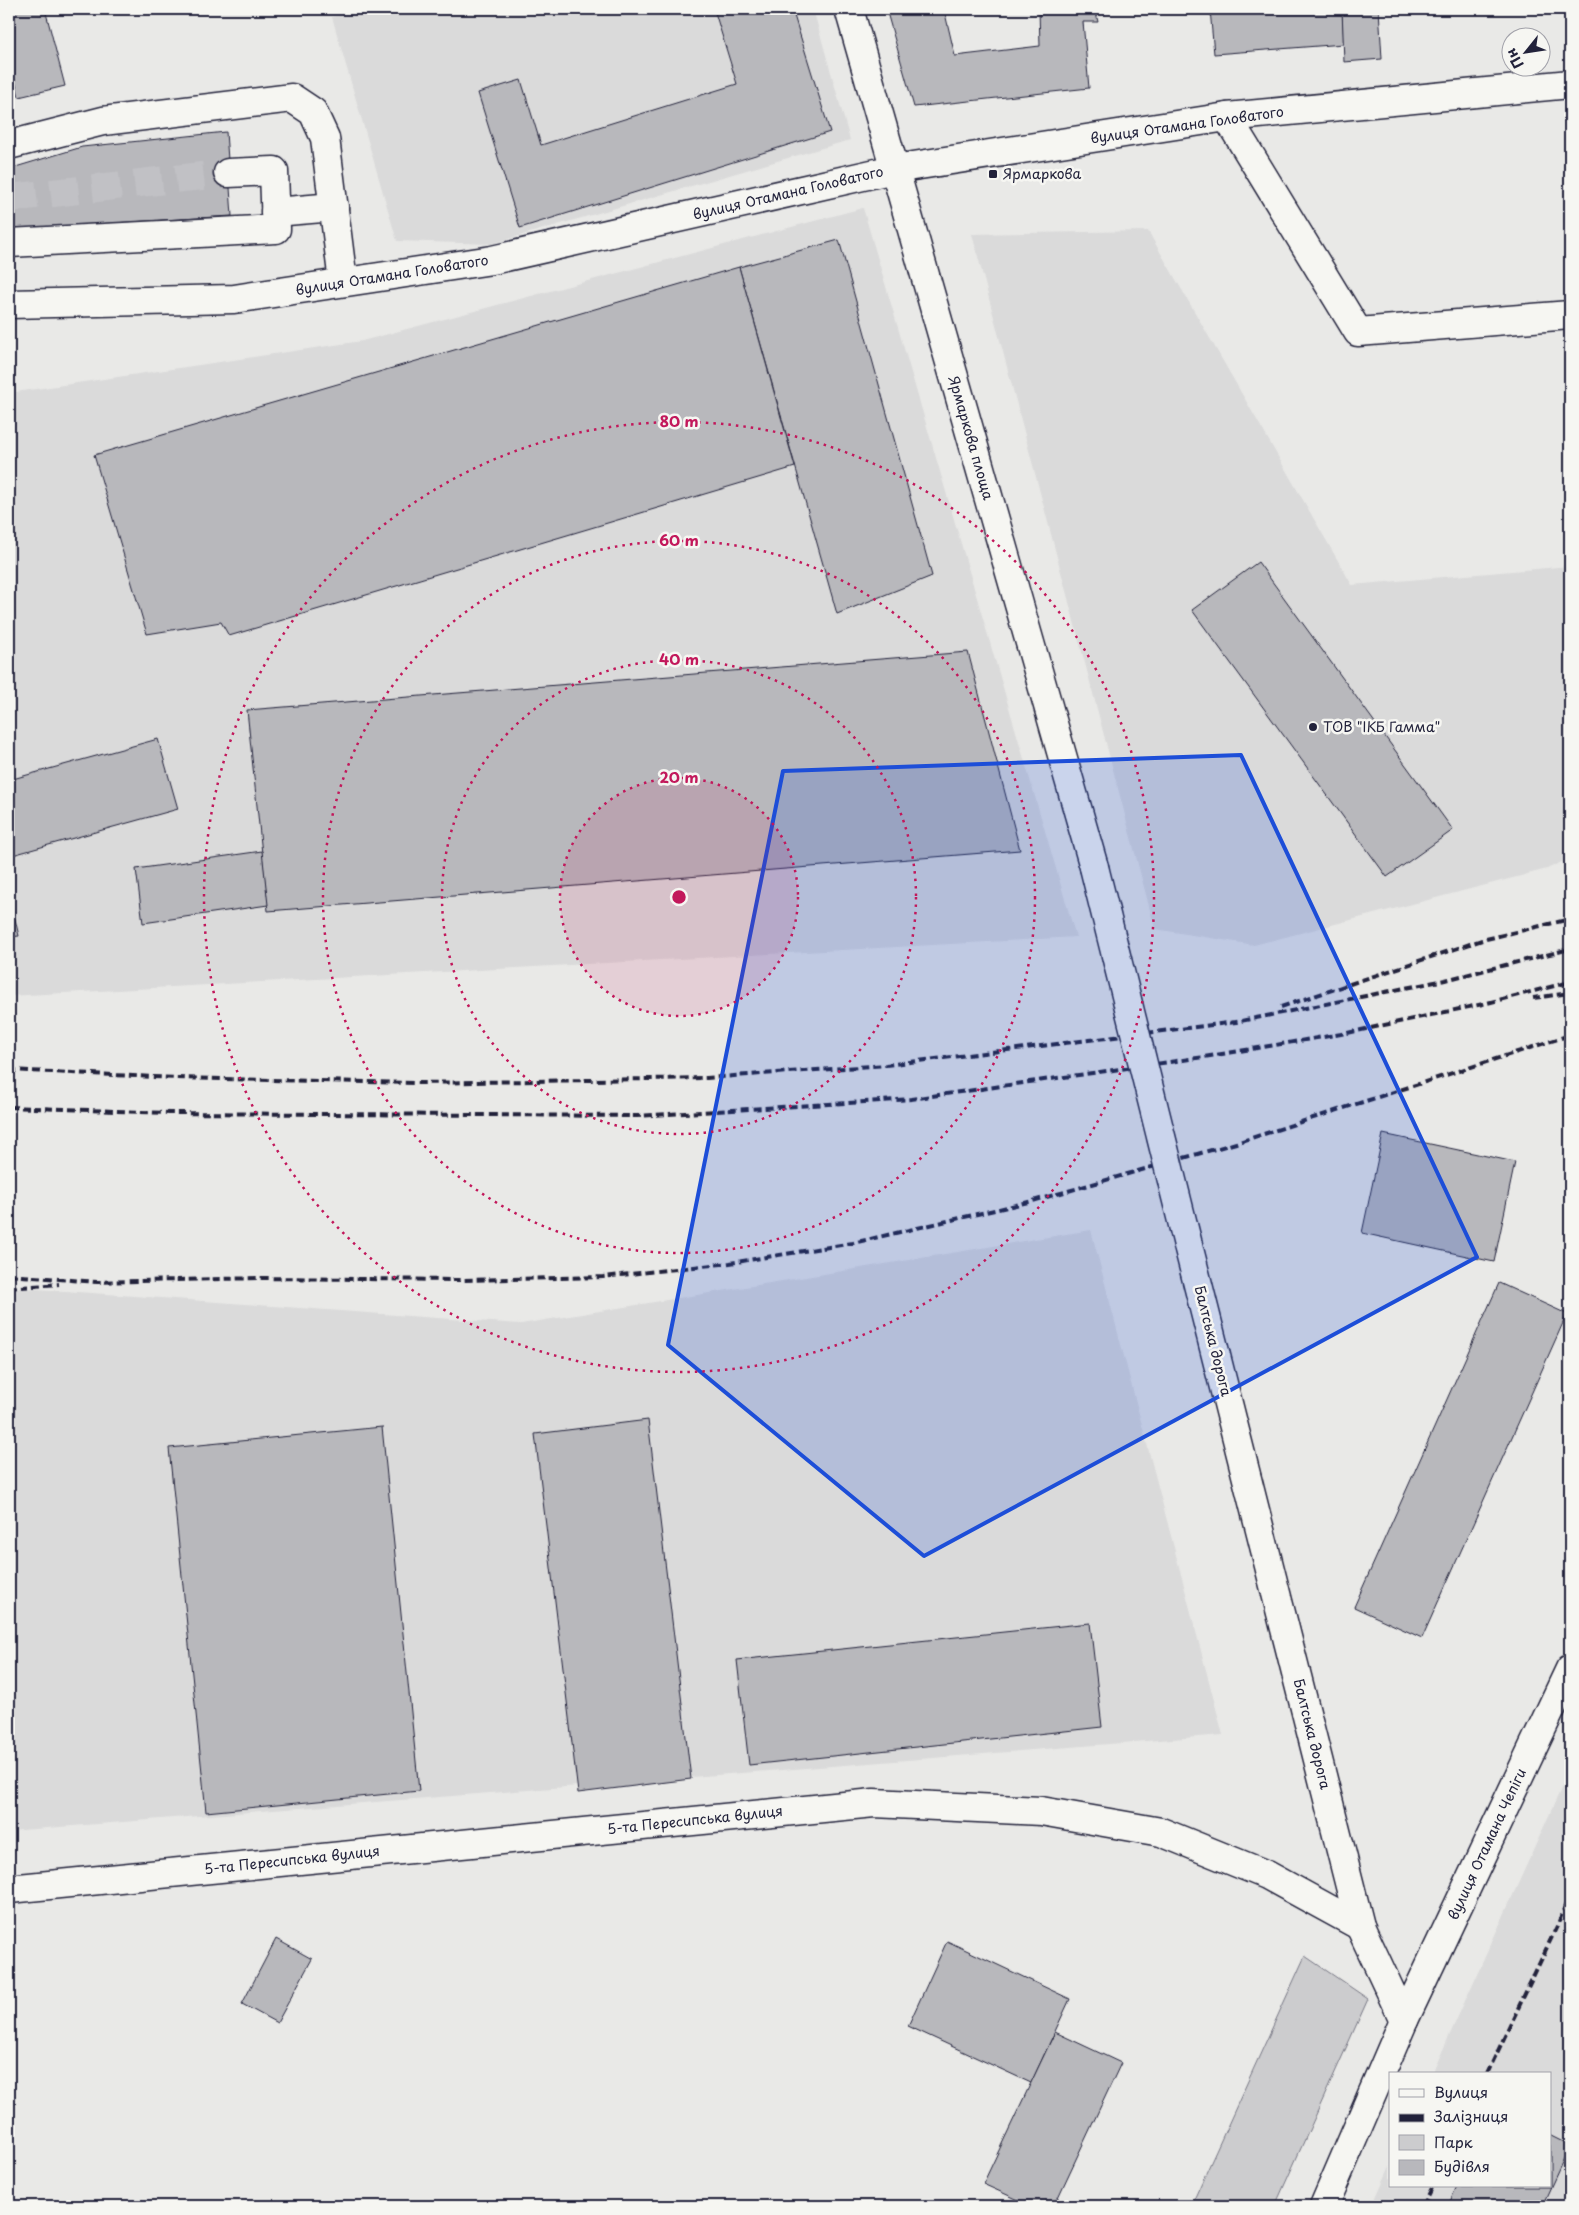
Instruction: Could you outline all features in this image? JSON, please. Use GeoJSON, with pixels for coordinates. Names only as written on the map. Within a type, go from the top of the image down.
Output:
{"type":"FeatureCollection","features":[{"type":"Feature","properties":{"kind":"street","name":"Ярмаркова площа"},"geometry":{"type":"LineString","coordinates":[[849,9],[1094,867],[1188,1245]]}},
{"type":"Feature","properties":{"kind":"street","name":"вулиця Отамана Головатого"},"geometry":{"type":"LineString","coordinates":[[9,304],[234,299],[492,260],[894,169],[1227,117],[1570,84]]}},
{"type":"Feature","properties":{"kind":"street"},"geometry":{"type":"LineString","coordinates":[[9,145],[103,121],[292,98],[313,112],[325,138],[343,282]]}},
{"type":"Feature","properties":{"kind":"street"},"geometry":{"type":"LineString","coordinates":[[1227,117],[1358,332],[1570,315]]}},
{"type":"Feature","properties":{"kind":"street"},"geometry":{"type":"LineString","coordinates":[[9,243],[276,229],[274,171],[228,173]]}},
{"type":"Feature","properties":{"kind":"street"},"geometry":{"type":"LineString","coordinates":[[275,212],[334,207]]}},
{"type":"Feature","properties":{"kind":"street","name":"Балтська дорога"},"geometry":{"type":"LineString","coordinates":[[1188,1245],[1360,1926],[1404,2020]]}},
{"type":"Feature","properties":{"kind":"street","name":"вулиця Отамана Чепіги"},"geometry":{"type":"LineString","coordinates":[[1404,2020],[1570,1669]]}},
{"type":"Feature","properties":{"kind":"street","name":"5-та Пересипська вулиця"},"geometry":{"type":"LineString","coordinates":[[9,1889],[874,1802],[1041,1811],[1161,1832],[1267,1875],[1360,1926]]}},
{"type":"Feature","properties":{"kind":"street"},"geometry":{"type":"LineString","coordinates":[[1324,2206],[1404,2020]]}},
{"type":"Feature","properties":{"kind":"highlighted area"},"geometry":{"type":"Polygon","coordinates":[[[1241,755],[1477,1257],[924,1556],[668,1345],[783,771],[1241,755]]]}},
{"type":"Feature","properties":{"kind":"shaded area"},"geometry":{"type":"Polygon","coordinates":[[[361,9],[813,9],[850,140],[492,244],[397,241],[332,17],[361,9]]]}},
{"type":"Feature","properties":{"kind":"shaded area"},"geometry":{"type":"Polygon","coordinates":[[[863,208],[1076,937],[9,996],[9,393],[362,341],[863,208]]]}},
{"type":"Feature","properties":{"kind":"shaded area"},"geometry":{"type":"Polygon","coordinates":[[[1148,231],[1352,585],[1570,566],[1570,858],[1547,869],[1254,945],[1155,929],[972,234],[1148,231]]]}},
{"type":"Feature","properties":{"kind":"shaded area"},"geometry":{"type":"Polygon","coordinates":[[[1091,1230],[1223,1735],[9,1831],[9,1287],[521,1324],[1091,1230]]]}},
{"type":"Feature","properties":{"kind":"shaded area"},"geometry":{"type":"Polygon","coordinates":[[[1570,1769],[1570,2206],[1372,2206],[1389,2168],[1389,2188],[1552,2188],[1552,2072],[1433,2072],[1570,1769]]]}},
{"type":"Feature","properties":{"kind":"green space"},"geometry":{"type":"Polygon","coordinates":[[[1305,1956],[1368,1999],[1275,2206],[1191,2206],[1305,1956]]]}},
{"type":"Feature","properties":{"kind":"building"},"geometry":{"type":"Polygon","coordinates":[[[9,9],[45,9],[65,86],[19,97],[9,57],[9,9]]]}},
{"type":"Feature","properties":{"kind":"building"},"geometry":{"type":"Polygon","coordinates":[[[714,9],[792,9],[830,132],[520,228],[478,93],[521,80],[541,145],[737,84],[714,9]]]}},
{"type":"Feature","properties":{"kind":"building"},"geometry":{"type":"Polygon","coordinates":[[[886,9],[944,9],[955,56],[1040,46],[1039,9],[1095,9],[1098,22],[1083,22],[1089,88],[914,107],[886,9]]]}},
{"type":"Feature","properties":{"kind":"building"},"geometry":{"type":"Polygon","coordinates":[[[1210,9],[1342,9],[1344,44],[1214,54],[1210,9]]]}},
{"type":"Feature","properties":{"kind":"building"},"geometry":{"type":"Polygon","coordinates":[[[1342,9],[1379,9],[1382,59],[1344,62],[1342,9]]]}},
{"type":"Feature","properties":{"kind":"building"},"geometry":{"type":"Polygon","coordinates":[[[226,132],[232,216],[9,229],[9,169],[82,147],[226,132]]]}},
{"type":"Feature","properties":{"kind":"building"},"geometry":{"type":"Polygon","coordinates":[[[839,240],[932,576],[837,614],[739,267],[839,240]]]}},
{"type":"Feature","properties":{"kind":"building"},"geometry":{"type":"Polygon","coordinates":[[[739,267],[795,467],[229,636],[221,622],[147,634],[94,455],[739,267]]]}},
{"type":"Feature","properties":{"kind":"building"},"geometry":{"type":"Polygon","coordinates":[[[1258,562],[1453,830],[1387,877],[1192,610],[1258,562]]]}},
{"type":"Feature","properties":{"kind":"building"},"geometry":{"type":"Polygon","coordinates":[[[968,652],[1020,850],[268,911],[247,710],[968,652]]]}},
{"type":"Feature","properties":{"kind":"building"},"geometry":{"type":"Polygon","coordinates":[[[158,739],[178,809],[9,856],[9,780],[158,739]]]}},
{"type":"Feature","properties":{"kind":"building"},"geometry":{"type":"Polygon","coordinates":[[[262,851],[268,905],[143,923],[136,869],[262,851]]]}},
{"type":"Feature","properties":{"kind":"building"},"geometry":{"type":"Polygon","coordinates":[[[9,894],[19,936],[9,937],[9,894]]]}},
{"type":"Feature","properties":{"kind":"building"},"geometry":{"type":"Polygon","coordinates":[[[1383,1134],[1515,1162],[1494,1262],[1362,1233],[1383,1134]]]}},
{"type":"Feature","properties":{"kind":"building"},"geometry":{"type":"Polygon","coordinates":[[[1499,1283],[1567,1314],[1422,1638],[1354,1607],[1499,1283]]]}},
{"type":"Feature","properties":{"kind":"building"},"geometry":{"type":"Polygon","coordinates":[[[648,1420],[691,1779],[578,1793],[535,1434],[648,1420]]]}},
{"type":"Feature","properties":{"kind":"building"},"geometry":{"type":"Polygon","coordinates":[[[382,1427],[419,1791],[206,1812],[169,1448],[382,1427]]]}},
{"type":"Feature","properties":{"kind":"building"},"geometry":{"type":"Polygon","coordinates":[[[1090,1623],[1102,1727],[749,1765],[737,1660],[1090,1623]]]}},
{"type":"Feature","properties":{"kind":"building"},"geometry":{"type":"Polygon","coordinates":[[[276,1939],[312,1959],[277,2023],[242,2004],[276,1939]]]}},
{"type":"Feature","properties":{"kind":"building"},"geometry":{"type":"Polygon","coordinates":[[[947,1941],[1070,1999],[1031,2083],[908,2026],[947,1941]]]}},
{"type":"Feature","properties":{"kind":"building"},"geometry":{"type":"Polygon","coordinates":[[[1055,2032],[1121,2063],[1054,2206],[1032,2206],[983,2184],[1055,2032]]]}},
{"type":"Feature","properties":{"kind":"building"},"geometry":{"type":"Polygon","coordinates":[[[1552,2136],[1570,2145],[1552,2184],[1552,2136]]]}},
{"type":"Feature","properties":{"kind":"building"},"geometry":{"type":"Polygon","coordinates":[[[1456,2188],[1550,2188],[1542,2206],[1448,2206],[1456,2188]]]}},
{"type":"Feature","properties":{"kind":"tunnel"},"geometry":{"type":"LineString","coordinates":[[9,198],[228,173]]}},
{"type":"Feature","properties":{"kind":"railway"},"geometry":{"type":"LineString","coordinates":[[1281,1007],[1482,940],[1570,919]]}},
{"type":"Feature","properties":{"kind":"railway"},"geometry":{"type":"LineString","coordinates":[[9,1070],[176,1078],[418,1083],[707,1078],[886,1065],[1236,1022],[1445,980],[1570,949]]}},
{"type":"Feature","properties":{"kind":"railway"},"geometry":{"type":"LineString","coordinates":[[9,1107],[169,1113],[637,1116],[911,1099],[1204,1057],[1347,1033],[1483,1004],[1570,982]]}},
{"type":"Feature","properties":{"kind":"railway"},"geometry":{"type":"LineString","coordinates":[[1533,998],[1570,993]]}},
{"type":"Feature","properties":{"kind":"railway"},"geometry":{"type":"LineString","coordinates":[[9,1275],[97,1282],[260,1278],[459,1280],[603,1277],[730,1263],[853,1243],[1033,1201],[1236,1143],[1570,1035]]}},
{"type":"Feature","properties":{"kind":"railway"},"geometry":{"type":"LineString","coordinates":[[9,1288],[59,1284]]}},
{"type":"Feature","properties":{"kind":"railway"},"geometry":{"type":"LineString","coordinates":[[1488,2072],[1558,1924],[1570,1893]]}},
{"type":"Feature","properties":{"kind":"railway"},"geometry":{"type":"LineString","coordinates":[[1423,2206],[1432,2188]]}},
{"type":"Feature","properties":{"kind":"place","name":"Ярмаркова"},"geometry":{"type":"Point","coordinates":[993,174]}},
{"type":"Feature","properties":{"kind":"place","name":"ТОВ \"ІКБ Гамма\""},"geometry":{"type":"Point","coordinates":[1313,727]}}]}
